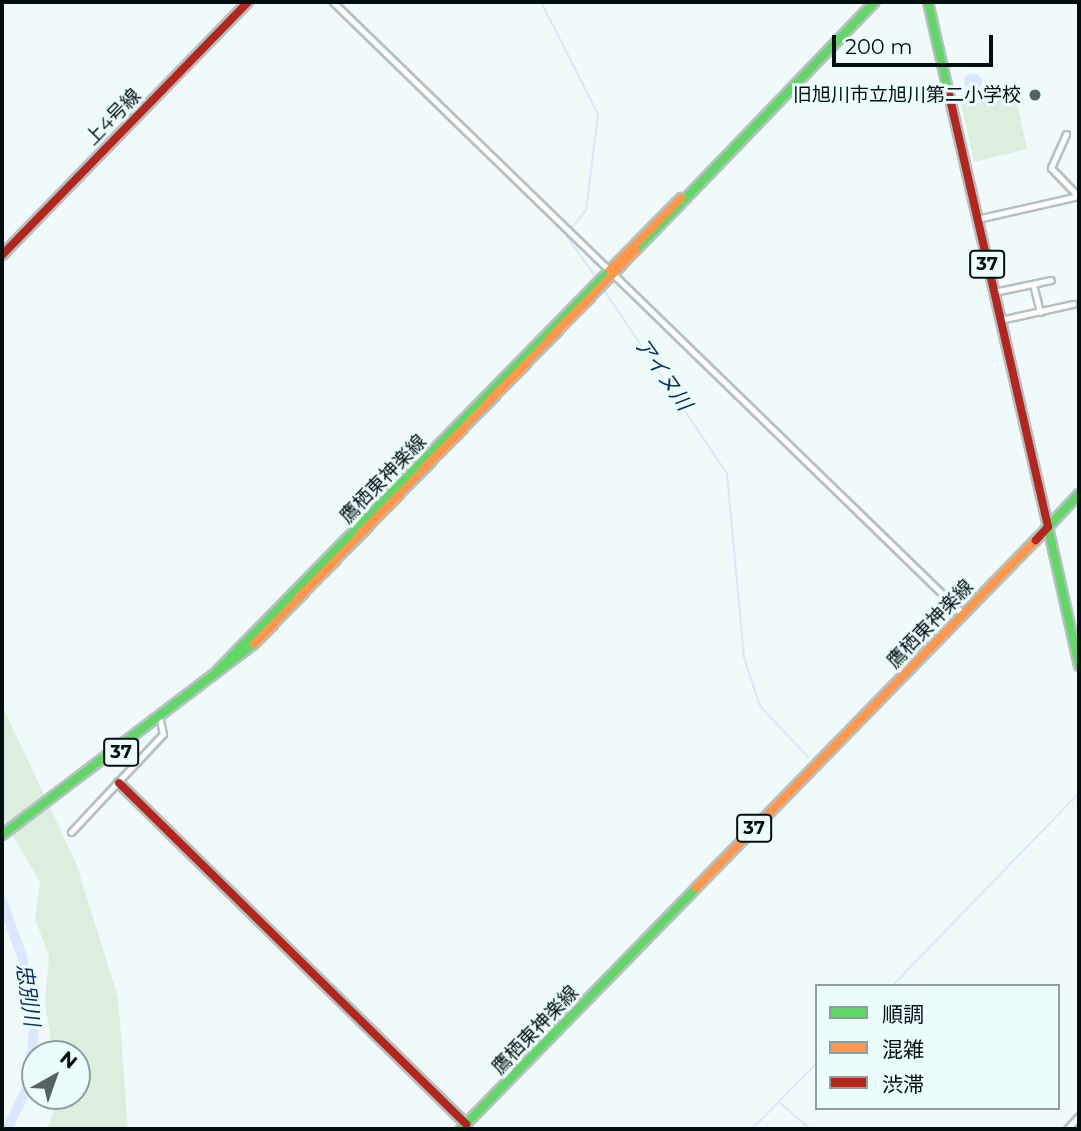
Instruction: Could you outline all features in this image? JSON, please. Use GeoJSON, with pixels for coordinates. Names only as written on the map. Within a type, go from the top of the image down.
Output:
{"type":"FeatureCollection","features":[{"type":"Feature","properties":{"kind":"main road","name":"上4号線"},"geometry":{"type":"LineString","coordinates":[[2,255],[248,2]]}},
{"type":"Feature","properties":{"kind":"main road","name":"鷹栖東神楽線"},"geometry":{"type":"LineString","coordinates":[[204,685],[593,284],[703,178],[875,2]]}},
{"type":"Feature","properties":{"kind":"main road","name":"37"},"geometry":{"type":"LineString","coordinates":[[928,2],[1048,527]]}},
{"type":"Feature","properties":{"kind":"main road","name":"鷹栖東神楽線"},"geometry":{"type":"LineString","coordinates":[[2,835],[160,720],[300,600],[608,284],[703,178]]}},
{"type":"Feature","properties":{"kind":"main road","name":"鷹栖東神楽線"},"geometry":{"type":"LineString","coordinates":[[463,1126],[1079,494]]}},
{"type":"Feature","properties":{"kind":"main road"},"geometry":{"type":"LineString","coordinates":[[1048,527],[1079,667]]}},
{"type":"Feature","properties":{"kind":"main road"},"geometry":{"type":"LineString","coordinates":[[120,783],[463,1126]]}},
{"type":"Feature","properties":{"kind":"street"},"geometry":{"type":"LineString","coordinates":[[333,2],[569,231],[604,273],[615,276],[962,613]]}},
{"type":"Feature","properties":{"kind":"street"},"geometry":{"type":"LineString","coordinates":[[1066,134],[1051,168],[1079,197]]}},
{"type":"Feature","properties":{"kind":"street"},"geometry":{"type":"LineString","coordinates":[[977,219],[1079,197]]}},
{"type":"Feature","properties":{"kind":"street"},"geometry":{"type":"LineString","coordinates":[[994,292],[1051,280]]}},
{"type":"Feature","properties":{"kind":"street"},"geometry":{"type":"LineString","coordinates":[[1033,284],[1040,312]]}},
{"type":"Feature","properties":{"kind":"street"},"geometry":{"type":"LineString","coordinates":[[1000,320],[1073,304]]}},
{"type":"Feature","properties":{"kind":"street"},"geometry":{"type":"LineString","coordinates":[[71,832],[120,783],[163,734],[160,720]]}},
{"type":"Feature","properties":{"kind":"street"},"geometry":{"type":"LineString","coordinates":[[1067,1129],[1079,1116]]}},
{"type":"Feature","properties":{"kind":"green space"},"geometry":{"type":"Polygon","coordinates":[[[1004,85],[1014,90],[1027,149],[974,162],[959,96],[1004,85]]]}},
{"type":"Feature","properties":{"kind":"green space"},"geometry":{"type":"Polygon","coordinates":[[[2,705],[76,863],[118,997],[128,1129],[47,1129],[54,1110],[91,1110],[91,1040],[51,1040],[45,1004],[49,956],[35,919],[40,882],[2,817],[2,705]]]}},
{"type":"Feature","properties":{"kind":"water"},"geometry":{"type":"Polygon","coordinates":[[[969,73],[977,73],[982,82],[980,89],[969,91],[964,86],[964,78],[969,73]]]}},
{"type":"Feature","properties":{"kind":"waterway","name":"アイヌ川"},"geometry":{"type":"LineString","coordinates":[[541,2],[598,114],[586,210],[566,235],[597,279]]}},
{"type":"Feature","properties":{"kind":"waterway","name":"アイヌ川"},"geometry":{"type":"LineString","coordinates":[[604,290],[727,474],[744,658],[760,706],[808,757]]}},
{"type":"Feature","properties":{"kind":"waterway"},"geometry":{"type":"LineString","coordinates":[[894,984],[1079,793]]}},
{"type":"Feature","properties":{"kind":"waterway","name":"忠別川"},"geometry":{"type":"LineString","coordinates":[[2,901],[22,956],[34,1031],[28,1086],[7,1129]]}},
{"type":"Feature","properties":{"kind":"waterway"},"geometry":{"type":"LineString","coordinates":[[752,1129],[815,1065]]}},
{"type":"Feature","properties":{"kind":"waterway"},"geometry":{"type":"LineString","coordinates":[[779,1102],[810,1129]]}},
{"type":"Feature","properties":{"kind":"traffic: fast"},"geometry":{"type":"LineString","coordinates":[[636,250],[875,2]]}},
{"type":"Feature","properties":{"kind":"traffic: fast"},"geometry":{"type":"LineString","coordinates":[[928,2],[948,90]]}},
{"type":"Feature","properties":{"kind":"traffic: fast"},"geometry":{"type":"LineString","coordinates":[[218,670],[610,270]]}},
{"type":"Feature","properties":{"kind":"traffic: fast"},"geometry":{"type":"LineString","coordinates":[[1079,494],[1048,527],[1079,666]]}},
{"type":"Feature","properties":{"kind":"traffic: fast"},"geometry":{"type":"LineString","coordinates":[[2,835],[254,644]]}},
{"type":"Feature","properties":{"kind":"traffic: fast"},"geometry":{"type":"LineString","coordinates":[[461,1129],[696,888]]}},
{"type":"Feature","properties":{"kind":"traffic: slow"},"geometry":{"type":"LineString","coordinates":[[610,270],[681,198]]}},
{"type":"Feature","properties":{"kind":"traffic: slow"},"geometry":{"type":"LineString","coordinates":[[254,644],[636,250]]}},
{"type":"Feature","properties":{"kind":"traffic: slow"},"geometry":{"type":"LineString","coordinates":[[696,888],[1036,540]]}},
{"type":"Feature","properties":{"kind":"traffic: jam"},"geometry":{"type":"LineString","coordinates":[[2,255],[248,2]]}},
{"type":"Feature","properties":{"kind":"traffic: jam"},"geometry":{"type":"LineString","coordinates":[[948,90],[1048,527],[1036,540]]}},
{"type":"Feature","properties":{"kind":"traffic: jam"},"geometry":{"type":"LineString","coordinates":[[119,783],[466,1124]]}},
{"type":"Feature","properties":{"kind":"place","name":"旧旭川市立旭川第二小学校"},"geometry":{"type":"Point","coordinates":[1035,95]}}]}
